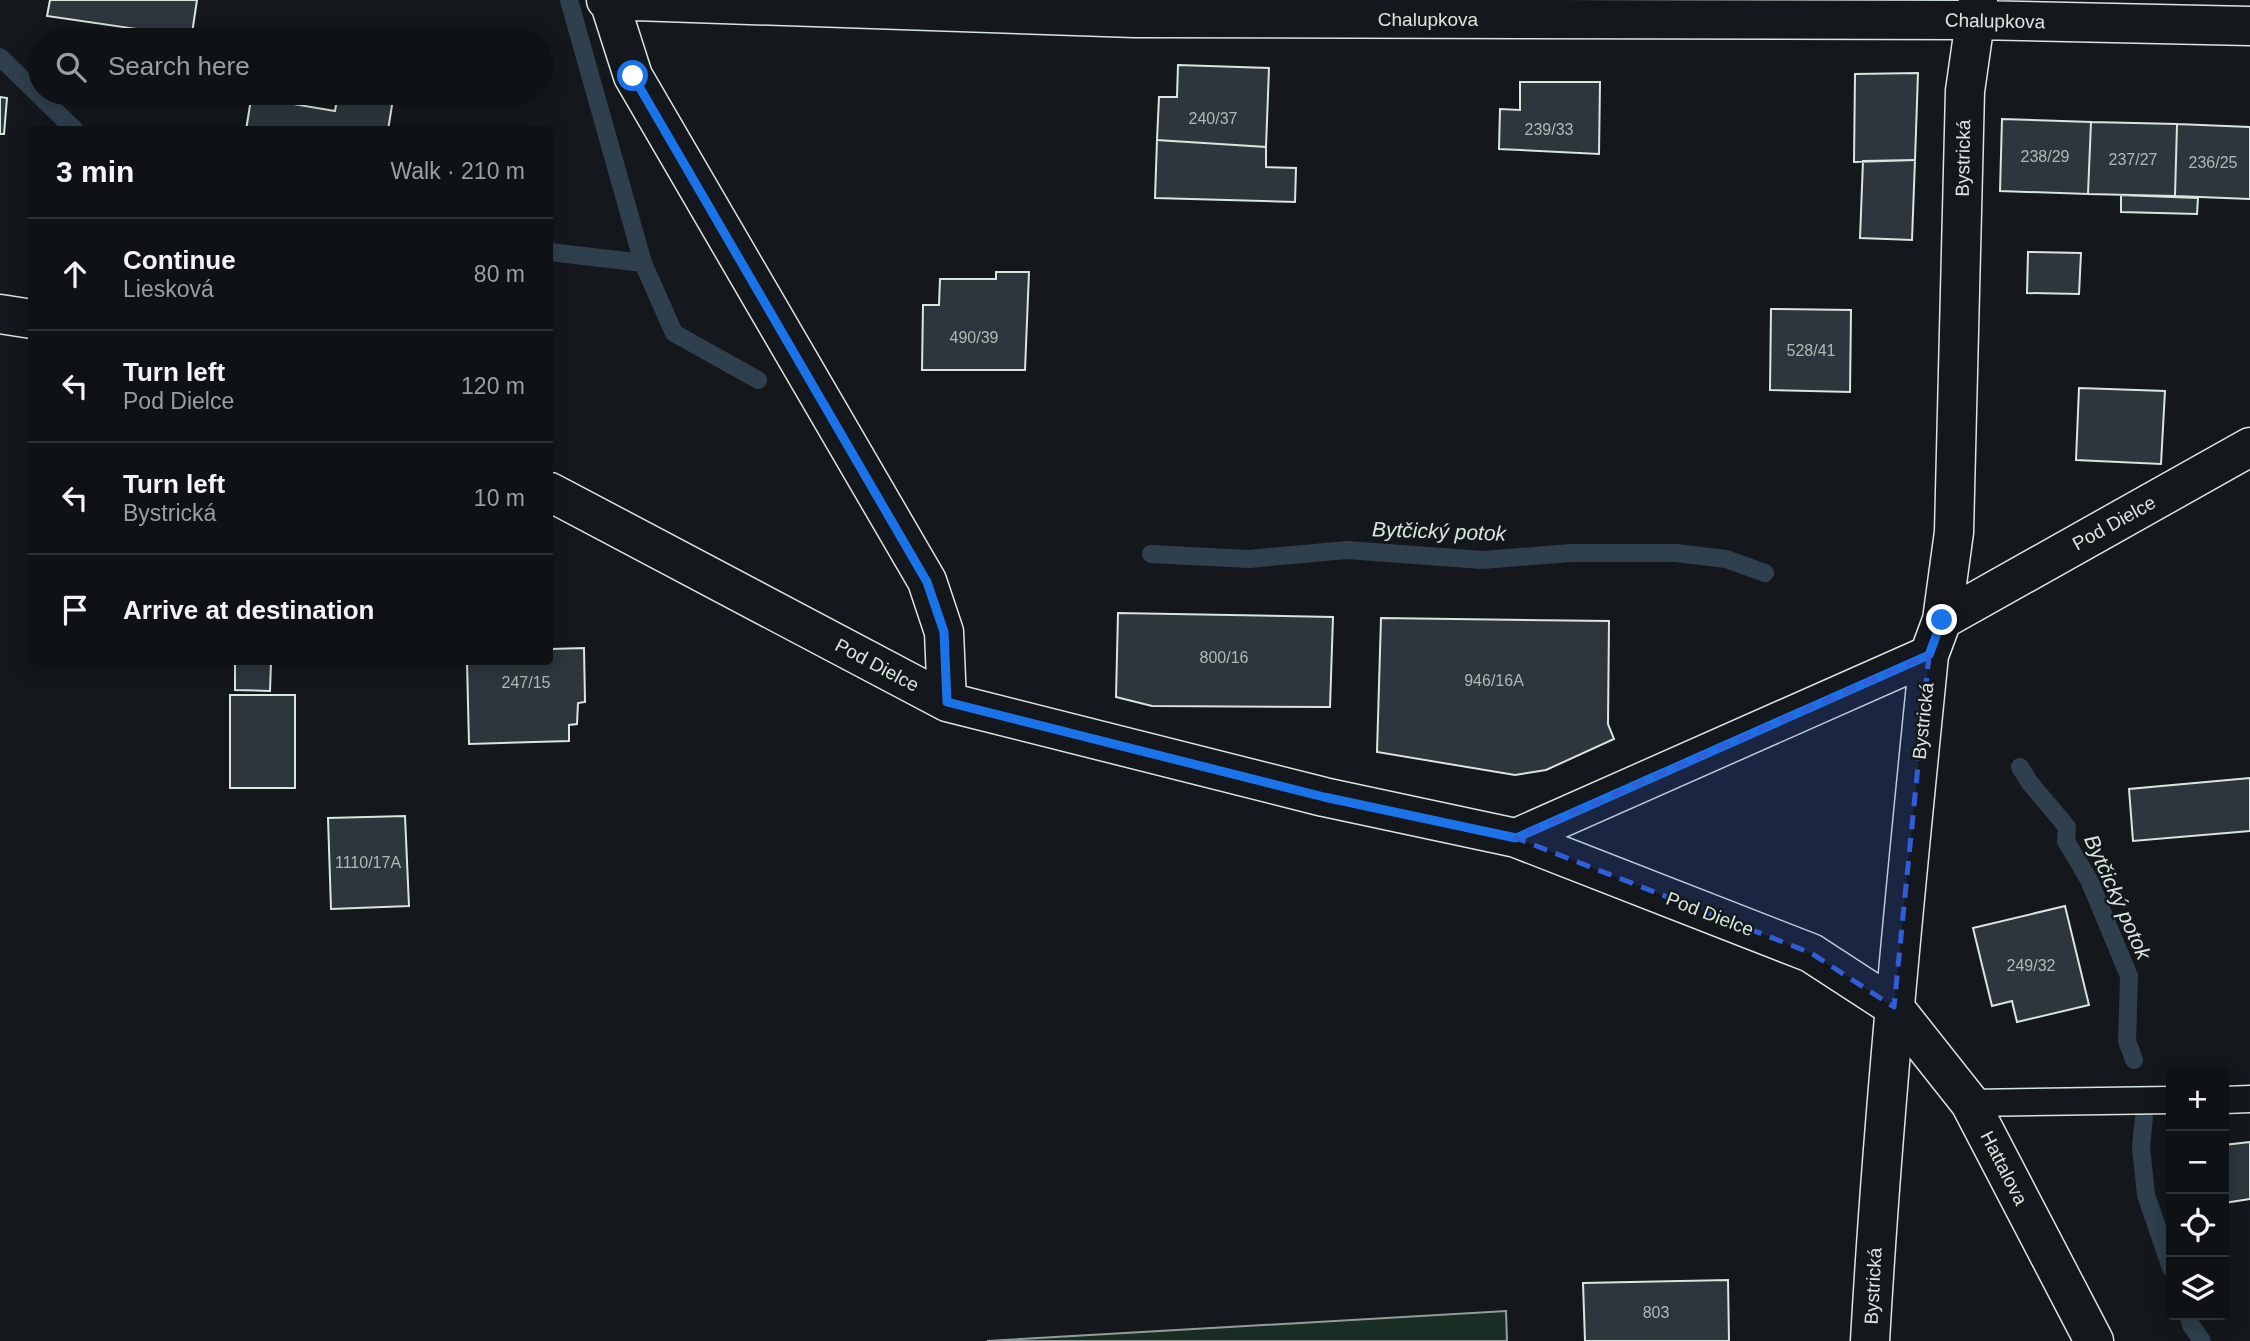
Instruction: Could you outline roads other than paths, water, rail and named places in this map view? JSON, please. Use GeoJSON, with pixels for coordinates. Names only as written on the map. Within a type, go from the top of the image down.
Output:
{"type":"FeatureCollection","features":[{"type":"Feature","properties":{"kind":"street","name":"Chalupkova"},"geometry":{"type":"LineString","coordinates":[[607,0],[1134,18],[1977,10],[2250,26]]}},
{"type":"Feature","properties":{"kind":"street"},"geometry":{"type":"LineString","coordinates":[[607,0],[633,76],[927,582],[944,632],[947,702]]}},
{"type":"Feature","properties":{"kind":"street","name":"Bystrická"},"geometry":{"type":"LineString","coordinates":[[1870,1341],[1894,1007],[1936,637],[1954,531],[1965,90],[1977,10]]}},
{"type":"Feature","properties":{"kind":"street"},"geometry":{"type":"LineString","coordinates":[[0,314],[28,318]]}},
{"type":"Feature","properties":{"kind":"street","name":"Pod Dielce"},"geometry":{"type":"LineString","coordinates":[[1516,838],[1936,637],[2250,447]]}},
{"type":"Feature","properties":{"kind":"street","name":"Pod Dielce"},"geometry":{"type":"LineString","coordinates":[[553,494],[947,702],[1324,797],[1516,838],[1811,953],[1894,1007]]}},
{"type":"Feature","properties":{"kind":"street","name":"Hattalova"},"geometry":{"type":"LineString","coordinates":[[1894,1007],[1970,1103],[2094,1341]]}},
{"type":"Feature","properties":{"kind":"lane"},"geometry":{"type":"LineString","coordinates":[[2229,1100],[2250,1099]]}},
{"type":"Feature","properties":{"kind":"lane"},"geometry":{"type":"LineString","coordinates":[[1970,1103],[2166,1100]]}},
{"type":"Feature","properties":{"kind":"waterway"},"geometry":{"type":"LineString","coordinates":[[569,0],[643,263]]}},
{"type":"Feature","properties":{"kind":"waterway","name":"Bytčický potok"},"geometry":{"type":"LineString","coordinates":[[0,57],[28,84]]}},
{"type":"Feature","properties":{"kind":"waterway","name":"Bytčický potok"},"geometry":{"type":"LineString","coordinates":[[49,105],[71,126]]}},
{"type":"Feature","properties":{"kind":"waterway","name":"Bytčický potok"},"geometry":{"type":"LineString","coordinates":[[553,252],[643,263],[674,333],[758,380]]}},
{"type":"Feature","properties":{"kind":"waterway","name":"Bytčický potok"},"geometry":{"type":"LineString","coordinates":[[1151,554],[1249,559],[1347,550],[1482,560],[1570,553],[1676,553],[1726,559],[1765,573]]}},
{"type":"Feature","properties":{"kind":"waterway","name":"Bytčický potok"},"geometry":{"type":"LineString","coordinates":[[2020,767],[2067,827],[2066,841],[2089,880],[2129,976],[2127,1041],[2134,1060]]}},
{"type":"Feature","properties":{"kind":"waterway","name":"Bytčický potok"},"geometry":{"type":"LineString","coordinates":[[2144,1117],[2141,1147],[2146,1195],[2167,1257]]}},
{"type":"Feature","properties":{"kind":"waterway","name":"Bytčický potok"},"geometry":{"type":"LineString","coordinates":[[2190,1320],[2202,1341]]}}]}
